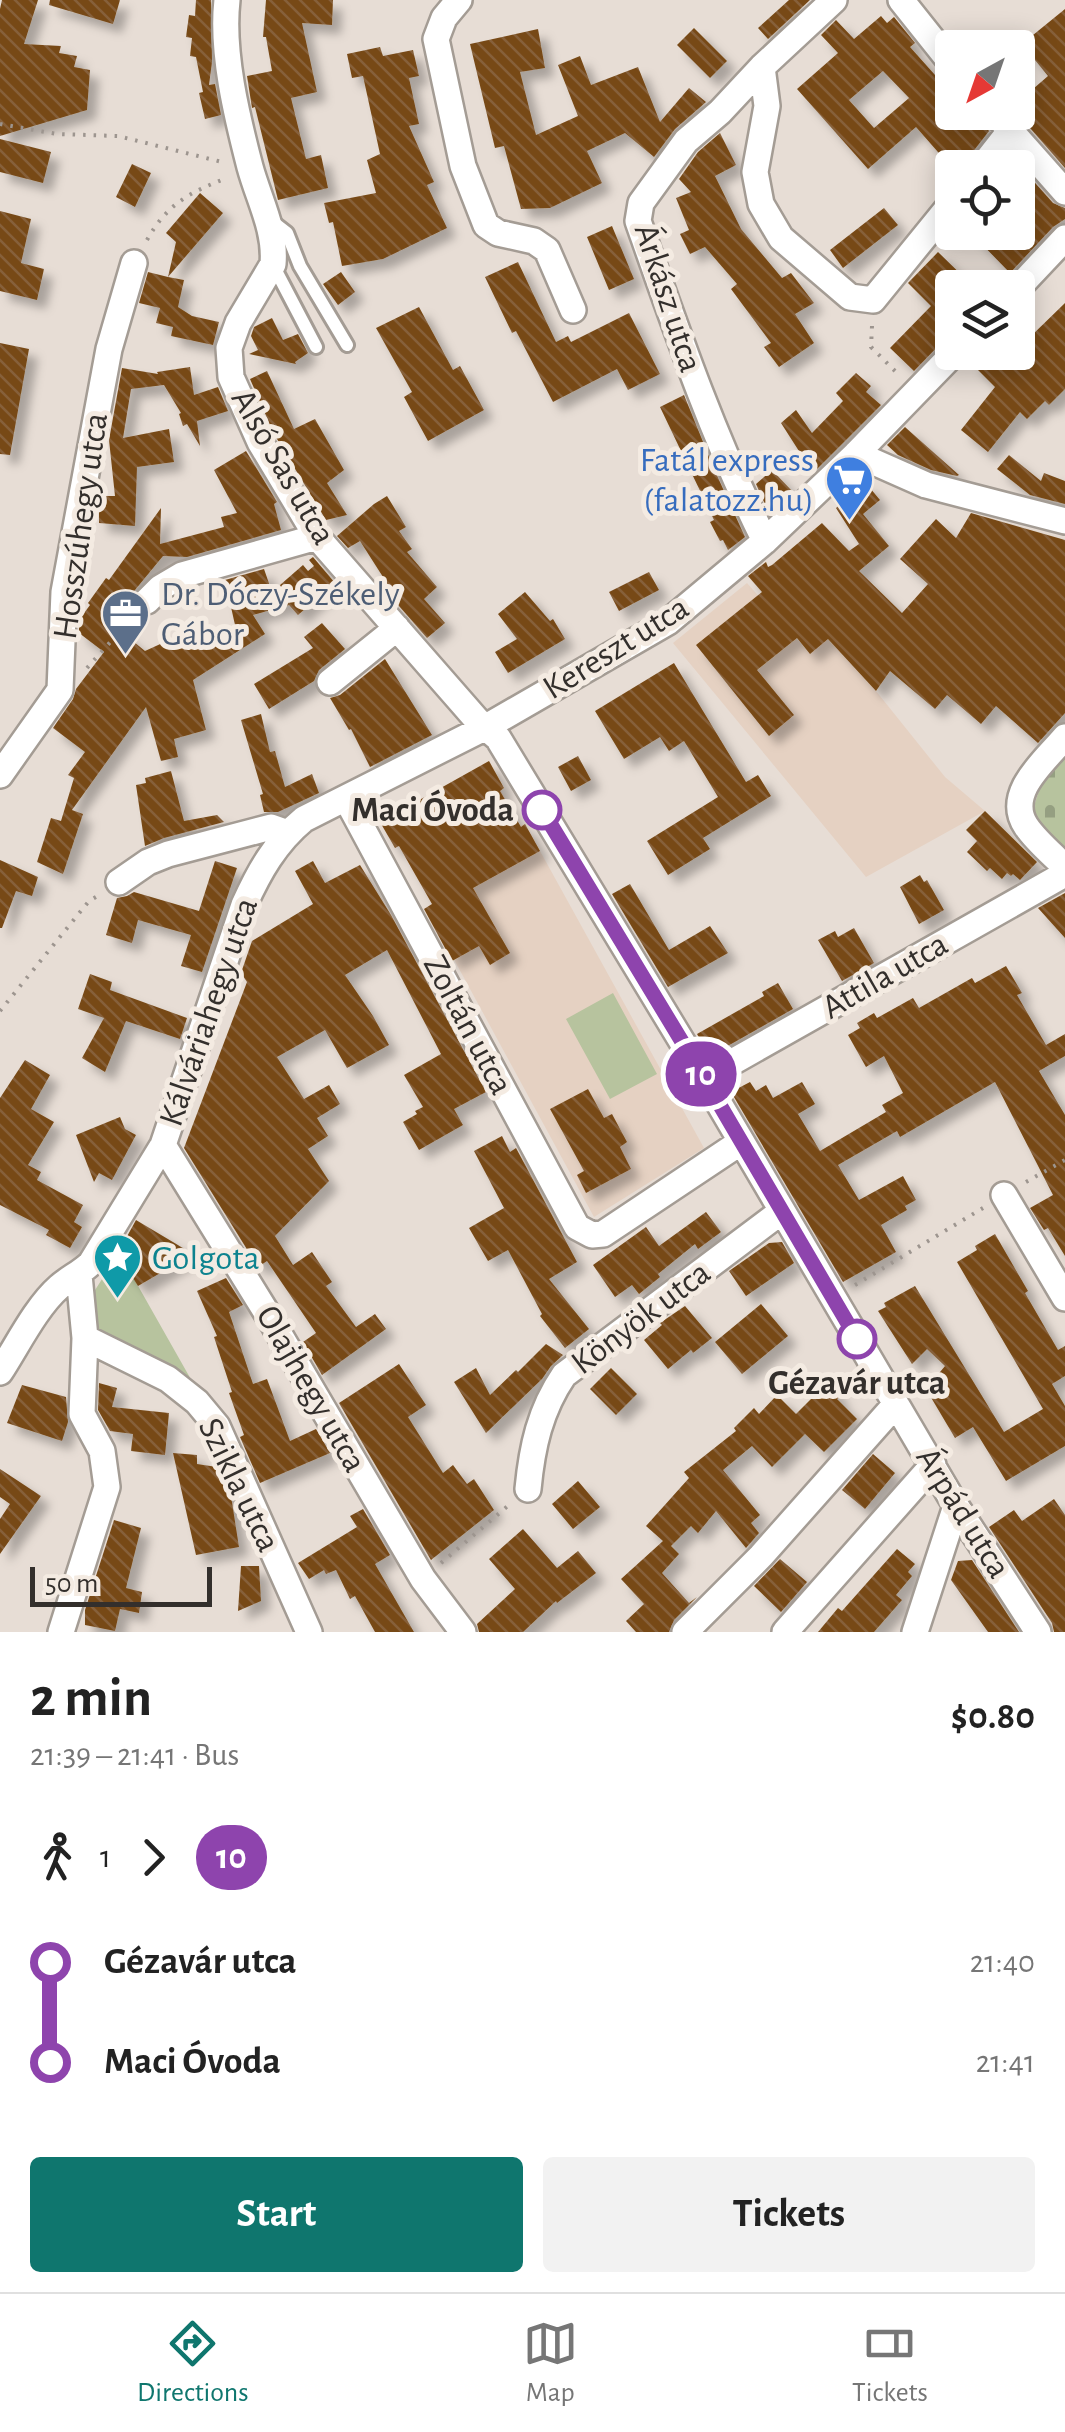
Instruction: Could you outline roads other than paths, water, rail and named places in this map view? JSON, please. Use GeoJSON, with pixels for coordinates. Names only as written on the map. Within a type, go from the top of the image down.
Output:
{"type":"FeatureCollection","features":[{"type":"Feature","properties":{"kind":"street"},"geometry":{"type":"LineString","coordinates":[[227,0],[232,84],[251,170],[268,218],[272,264]]}},
{"type":"Feature","properties":{"kind":"street"},"geometry":{"type":"LineString","coordinates":[[459,0],[444,18],[436,38],[463,166],[486,225],[498,233],[534,241],[547,250],[573,310]]}},
{"type":"Feature","properties":{"kind":"street","name":"Árkász utca"},"geometry":{"type":"LineString","coordinates":[[764,540],[701,400],[638,221],[641,203],[686,142],[834,0]]}},
{"type":"Feature","properties":{"kind":"street"},"geometry":{"type":"LineString","coordinates":[[901,0],[935,43]]}},
{"type":"Feature","properties":{"kind":"street"},"geometry":{"type":"LineString","coordinates":[[762,67],[767,106],[755,172],[760,204],[781,238],[850,297],[873,300],[935,223]]}},
{"type":"Feature","properties":{"kind":"street"},"geometry":{"type":"LineString","coordinates":[[1009,130],[1065,192]]}},
{"type":"Feature","properties":{"kind":"street"},"geometry":{"type":"LineString","coordinates":[[1035,270],[1065,238]]}},
{"type":"Feature","properties":{"kind":"street","name":"Hosszúhegy utca"},"geometry":{"type":"LineString","coordinates":[[0,775],[60,690],[64,592],[109,349],[134,263]]}},
{"type":"Feature","properties":{"kind":"street","name":"Alsó Sas utca"},"geometry":{"type":"LineString","coordinates":[[272,264],[229,348],[231,377],[260,442],[318,537],[486,727]]}},
{"type":"Feature","properties":{"kind":"street","name":"Kereszt utca"},"geometry":{"type":"LineString","coordinates":[[486,727],[668,622],[856,454],[937,370]]}},
{"type":"Feature","properties":{"kind":"street"},"geometry":{"type":"LineString","coordinates":[[856,454],[926,484],[1065,522]]}},
{"type":"Feature","properties":{"kind":"street"},"geometry":{"type":"LineString","coordinates":[[147,601],[182,575],[318,537]]}},
{"type":"Feature","properties":{"kind":"street"},"geometry":{"type":"LineString","coordinates":[[330,682],[397,628]]}},
{"type":"Feature","properties":{"kind":"street","name":"Kálváriahegy utca"},"geometry":{"type":"LineString","coordinates":[[0,1372],[47,1300],[90,1263],[163,1145],[244,905],[258,874],[288,833],[304,820],[486,727]]}},
{"type":"Feature","properties":{"kind":"street","name":"Árpád utca"},"geometry":{"type":"LineString","coordinates":[[486,727],[498,738],[956,1506],[1038,1632]]}},
{"type":"Feature","properties":{"kind":"street"},"geometry":{"type":"LineString","coordinates":[[1065,737],[1027,782],[1019,810],[1026,825],[1065,870]]}},
{"type":"Feature","properties":{"kind":"street","name":"Zoltán utca"},"geometry":{"type":"LineString","coordinates":[[346,798],[577,1227],[592,1235],[602,1234],[741,1142]]}},
{"type":"Feature","properties":{"kind":"street"},"geometry":{"type":"LineString","coordinates":[[119,882],[168,854],[271,828],[288,833]]}},
{"type":"Feature","properties":{"kind":"street","name":"Attila utca"},"geometry":{"type":"LineString","coordinates":[[704,1078],[1065,870]]}},
{"type":"Feature","properties":{"kind":"street","name":"Olajhegy utca"},"geometry":{"type":"LineString","coordinates":[[163,1145],[268,1315],[422,1579],[463,1632]]}},
{"type":"Feature","properties":{"kind":"street"},"geometry":{"type":"LineString","coordinates":[[1004,1195],[1065,1298]]}},
{"type":"Feature","properties":{"kind":"street","name":"Könyök utca"},"geometry":{"type":"LineString","coordinates":[[528,1489],[532,1451],[549,1397],[564,1375],[782,1211]]}},
{"type":"Feature","properties":{"kind":"street"},"geometry":{"type":"LineString","coordinates":[[61,1632],[107,1487],[102,1451],[82,1414],[85,1338],[78,1275]]}},
{"type":"Feature","properties":{"kind":"street","name":"Szikla utca"},"geometry":{"type":"LineString","coordinates":[[85,1338],[168,1379],[198,1402],[217,1426],[309,1632]]}},
{"type":"Feature","properties":{"kind":"street"},"geometry":{"type":"LineString","coordinates":[[685,1632],[761,1556],[896,1404]]}},
{"type":"Feature","properties":{"kind":"street"},"geometry":{"type":"LineString","coordinates":[[785,1632],[933,1465]]}},
{"type":"Feature","properties":{"kind":"street"},"geometry":{"type":"LineString","coordinates":[[915,1632],[956,1506]]}},
{"type":"Feature","properties":{"kind":"lane"},"geometry":{"type":"LineString","coordinates":[[268,218],[287,233],[300,266],[347,345]]}},
{"type":"Feature","properties":{"kind":"lane"},"geometry":{"type":"LineString","coordinates":[[272,264],[316,347]]}},
{"type":"Feature","properties":{"kind":"place","name":"Fatál express (falatozz.hu)"},"geometry":{"type":"Point","coordinates":[849,522]}},
{"type":"Feature","properties":{"kind":"place","name":"Dr. Dóczy-Székely Gábor"},"geometry":{"type":"Point","coordinates":[126,656]}},
{"type":"Feature","properties":{"kind":"place","name":"Maci Óvoda"},"geometry":{"type":"Point","coordinates":[542,810]}},
{"type":"Feature","properties":{"kind":"place","name":"Golgota"},"geometry":{"type":"Point","coordinates":[117,1300]}},
{"type":"Feature","properties":{"kind":"place","name":"Gézavár utca"},"geometry":{"type":"Point","coordinates":[857,1339]}}]}
